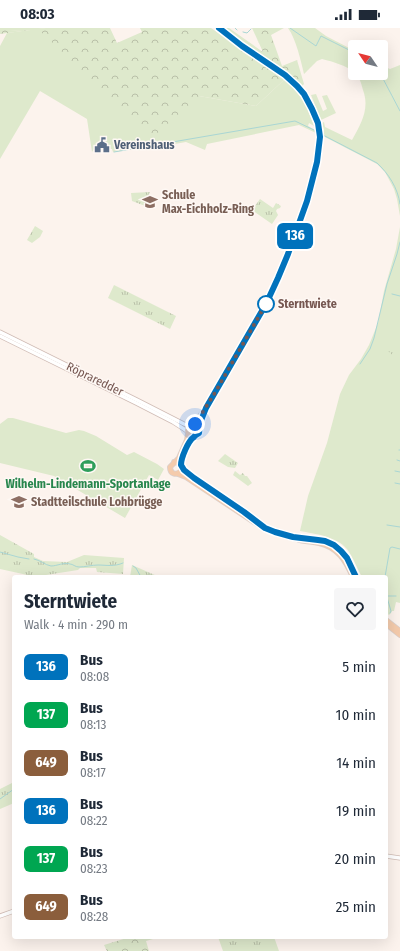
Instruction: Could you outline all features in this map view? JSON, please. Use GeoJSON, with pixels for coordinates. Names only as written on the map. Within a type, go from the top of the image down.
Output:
{"type":"FeatureCollection","features":[{"type":"Feature","properties":{"kind":"main road"},"geometry":{"type":"LineString","coordinates":[[219,28],[242,46],[287,76],[297,86],[304,94],[318,123],[320,143],[314,176],[300,222],[273,291],[206,408],[190,429],[188,439],[182,452],[178,459],[171,465],[170,470],[174,474],[186,477],[265,528],[297,539],[321,543],[333,549],[345,560],[352,575]]}},
{"type":"Feature","properties":{"kind":"main road"},"geometry":{"type":"LineString","coordinates":[[178,474],[181,471],[181,460],[186,449],[194,436],[199,433],[200,423],[206,408]]}},
{"type":"Feature","properties":{"kind":"main road"},"geometry":{"type":"LineString","coordinates":[[190,429],[197,426],[199,429]]}},
{"type":"Feature","properties":{"kind":"main road"},"geometry":{"type":"LineString","coordinates":[[190,429],[191,436],[194,436]]}},
{"type":"Feature","properties":{"kind":"main road"},"geometry":{"type":"LineString","coordinates":[[174,462],[179,463],[194,478],[265,528]]}},
{"type":"Feature","properties":{"kind":"main road"},"geometry":{"type":"LineString","coordinates":[[293,537],[325,541],[334,545],[347,558],[355,575]]}},
{"type":"Feature","properties":{"kind":"main road"},"geometry":{"type":"LineString","coordinates":[[388,622],[400,631]]}},
{"type":"Feature","properties":{"kind":"main road"},"geometry":{"type":"LineString","coordinates":[[388,626],[400,635]]}},
{"type":"Feature","properties":{"kind":"street","name":"Röpraredder"},"geometry":{"type":"LineString","coordinates":[[0,332],[186,425],[190,429]]}},
{"type":"Feature","properties":{"kind":"street","name":"Röpraredder"},"geometry":{"type":"LineString","coordinates":[[0,336],[190,429]]}},
{"type":"Feature","properties":{"kind":"street"},"geometry":{"type":"LineString","coordinates":[[388,856],[400,858]]}},
{"type":"Feature","properties":{"kind":"street"},"geometry":{"type":"LineString","coordinates":[[0,916],[12,912]]}},
{"type":"Feature","properties":{"kind":"green space"},"geometry":{"type":"Polygon","coordinates":[[[0,28],[10,28],[10,31],[46,28],[110,28],[117,43],[142,32],[140,28],[211,28],[285,79],[256,106],[199,96],[152,138],[38,29],[0,34],[0,28]]]}},
{"type":"Feature","properties":{"kind":"green space"},"geometry":{"type":"Polygon","coordinates":[[[10,28],[46,28],[39,29],[199,96],[256,106],[285,79],[306,105],[314,126],[309,123],[308,126],[315,130],[316,133],[299,125],[207,144],[205,150],[186,142],[139,151],[138,148],[113,152],[112,149],[107,149],[105,147],[104,149],[96,146],[92,152],[87,119],[40,91],[0,159],[0,46],[7,33],[30,30],[10,31],[10,28]]]}},
{"type":"Feature","properties":{"kind":"green space"},"geometry":{"type":"Polygon","coordinates":[[[223,28],[229,28],[263,52],[252,28],[284,28],[271,35],[282,66],[297,60],[304,84],[301,87],[283,70],[223,28]]]}},
{"type":"Feature","properties":{"kind":"green space"},"geometry":{"type":"Polygon","coordinates":[[[288,28],[315,28],[326,36],[348,47],[348,68],[322,59],[317,61],[304,74],[296,44],[288,28]]]}},
{"type":"Feature","properties":{"kind":"green space"},"geometry":{"type":"Polygon","coordinates":[[[400,65],[400,216],[394,189],[385,172],[377,164],[323,136],[324,130],[322,123],[324,122],[325,127],[352,140],[364,116],[366,104],[360,80],[388,80],[388,68],[390,69],[400,65]]]}},
{"type":"Feature","properties":{"kind":"green space"},"geometry":{"type":"Polygon","coordinates":[[[316,94],[323,111],[327,109],[322,96],[327,95],[336,113],[321,120],[311,95],[316,94]]]}},
{"type":"Feature","properties":{"kind":"green space"},"geometry":{"type":"Polygon","coordinates":[[[137,130],[146,139],[131,145],[132,138],[137,130]]]}},
{"type":"Feature","properties":{"kind":"green space"},"geometry":{"type":"Polygon","coordinates":[[[150,192],[147,198],[151,200],[148,207],[132,201],[131,193],[150,192]]]}},
{"type":"Feature","properties":{"kind":"green space"},"geometry":{"type":"Polygon","coordinates":[[[260,199],[273,208],[276,203],[281,206],[276,211],[278,215],[272,224],[252,210],[260,199]]]}},
{"type":"Feature","properties":{"kind":"green space"},"geometry":{"type":"Polygon","coordinates":[[[35,226],[43,231],[40,237],[32,243],[27,240],[35,226]]]}},
{"type":"Feature","properties":{"kind":"green space"},"geometry":{"type":"Polygon","coordinates":[[[400,227],[400,603],[396,602],[394,611],[392,611],[389,615],[388,575],[361,575],[347,549],[337,541],[325,536],[300,531],[308,496],[327,443],[340,394],[349,375],[369,345],[378,323],[384,291],[396,249],[400,227]]]}},
{"type":"Feature","properties":{"kind":"green space"},"geometry":{"type":"Polygon","coordinates":[[[114,285],[176,316],[170,329],[108,298],[114,285]]]}},
{"type":"Feature","properties":{"kind":"green space"},"geometry":{"type":"Polygon","coordinates":[[[388,342],[400,351],[399,361],[387,350],[388,342]]]}},
{"type":"Feature","properties":{"kind":"green space","name":"Wilhelm-Lindemann-Sportanlage"},"geometry":{"type":"Polygon","coordinates":[[[8,418],[13,418],[66,433],[79,430],[84,431],[96,436],[127,455],[134,452],[164,469],[158,480],[149,475],[125,518],[54,476],[0,463],[0,424],[8,418]]]}},
{"type":"Feature","properties":{"kind":"green space"},"geometry":{"type":"Polygon","coordinates":[[[225,454],[238,463],[235,468],[228,467],[218,461],[225,454]]]}},
{"type":"Feature","properties":{"kind":"green space"},"geometry":{"type":"Polygon","coordinates":[[[235,471],[240,475],[243,473],[252,483],[248,486],[233,475],[235,471]]]}},
{"type":"Feature","properties":{"kind":"green space"},"geometry":{"type":"Polygon","coordinates":[[[0,535],[34,554],[34,557],[43,561],[67,562],[84,555],[124,558],[123,574],[97,572],[96,568],[80,568],[78,570],[46,575],[27,575],[0,569],[0,535]]]}},
{"type":"Feature","properties":{"kind":"green space"},"geometry":{"type":"Polygon","coordinates":[[[132,565],[155,575],[130,575],[132,565]]]}},
{"type":"Feature","properties":{"kind":"green space"},"geometry":{"type":"Polygon","coordinates":[[[12,783],[12,804],[0,809],[0,789],[12,783]]]}},
{"type":"Feature","properties":{"kind":"green space"},"geometry":{"type":"Polygon","coordinates":[[[124,939],[153,939],[146,941],[149,951],[107,951],[104,945],[124,939]]]}},
{"type":"Feature","properties":{"kind":"green space"},"geometry":{"type":"Polygon","coordinates":[[[219,939],[275,939],[279,951],[223,951],[219,939]]]}},
{"type":"Feature","properties":{"kind":"waterway"},"geometry":{"type":"LineString","coordinates":[[290,28],[316,46],[321,36],[348,50]]}},
{"type":"Feature","properties":{"kind":"waterway"},"geometry":{"type":"LineString","coordinates":[[243,32],[247,33],[251,29]]}},
{"type":"Feature","properties":{"kind":"waterway"},"geometry":{"type":"LineString","coordinates":[[384,80],[400,111]]}},
{"type":"Feature","properties":{"kind":"waterway"},"geometry":{"type":"LineString","coordinates":[[114,152],[295,121],[314,130]]}},
{"type":"Feature","properties":{"kind":"waterway"},"geometry":{"type":"LineString","coordinates":[[323,135],[377,163],[392,181],[400,204]]}},
{"type":"Feature","properties":{"kind":"waterway"},"geometry":{"type":"LineString","coordinates":[[360,364],[370,349],[374,338],[387,284],[400,242]]}},
{"type":"Feature","properties":{"kind":"waterway"},"geometry":{"type":"LineString","coordinates":[[392,294],[400,296]]}},
{"type":"Feature","properties":{"kind":"waterway"},"geometry":{"type":"LineString","coordinates":[[395,471],[400,472]]}},
{"type":"Feature","properties":{"kind":"waterway"},"geometry":{"type":"LineString","coordinates":[[395,483],[400,484]]}},
{"type":"Feature","properties":{"kind":"waterway"},"geometry":{"type":"LineString","coordinates":[[387,525],[400,527]]}},
{"type":"Feature","properties":{"kind":"waterway"},"geometry":{"type":"LineString","coordinates":[[385,575],[390,548],[400,549]]}},
{"type":"Feature","properties":{"kind":"waterway"},"geometry":{"type":"LineString","coordinates":[[0,552],[29,559]]}},
{"type":"Feature","properties":{"kind":"waterway"},"geometry":{"type":"LineString","coordinates":[[34,559],[51,566],[72,564],[81,567],[123,563]]}},
{"type":"Feature","properties":{"kind":"waterway"},"geometry":{"type":"LineString","coordinates":[[133,566],[140,575]]}},
{"type":"Feature","properties":{"kind":"waterway"},"geometry":{"type":"LineString","coordinates":[[388,596],[396,596]]}},
{"type":"Feature","properties":{"kind":"waterway"},"geometry":{"type":"LineString","coordinates":[[388,601],[391,611],[390,613]]}},
{"type":"Feature","properties":{"kind":"waterway"},"geometry":{"type":"LineString","coordinates":[[0,799],[12,790]]}},
{"type":"Feature","properties":{"kind":"bus line","name":"136"},"geometry":{"type":"LineString","coordinates":[[219,28],[242,46],[285,75],[304,94],[319,127],[319,147],[314,176],[307,201],[276,284],[206,408],[200,423],[199,433],[194,436],[190,442],[182,458],[181,465],[184,470],[194,478],[265,528],[293,537],[325,541],[334,545],[347,558],[355,575]]}},
{"type":"Feature","properties":{"kind":"place","name":"Vereinshaus"},"geometry":{"type":"Point","coordinates":[102,145]}},
{"type":"Feature","properties":{"kind":"place","name":"Schule Max-Eichholz-Ring"},"geometry":{"type":"Point","coordinates":[150,202]}},
{"type":"Feature","properties":{"kind":"place","name":"Sterntwiete"},"geometry":{"type":"Point","coordinates":[266,304]}},
{"type":"Feature","properties":{"kind":"place","name":"Wilhelm-Lindemann-Sportanlage"},"geometry":{"type":"Point","coordinates":[88,466]}},
{"type":"Feature","properties":{"kind":"place","name":"Stadtteilschule Lohbrügge"},"geometry":{"type":"Point","coordinates":[19,502]}},
{"type":"Feature","properties":{"kind":"route"},"geometry":{"type":"LineString","coordinates":[[195,424],[206,408],[266,304]]}}]}
